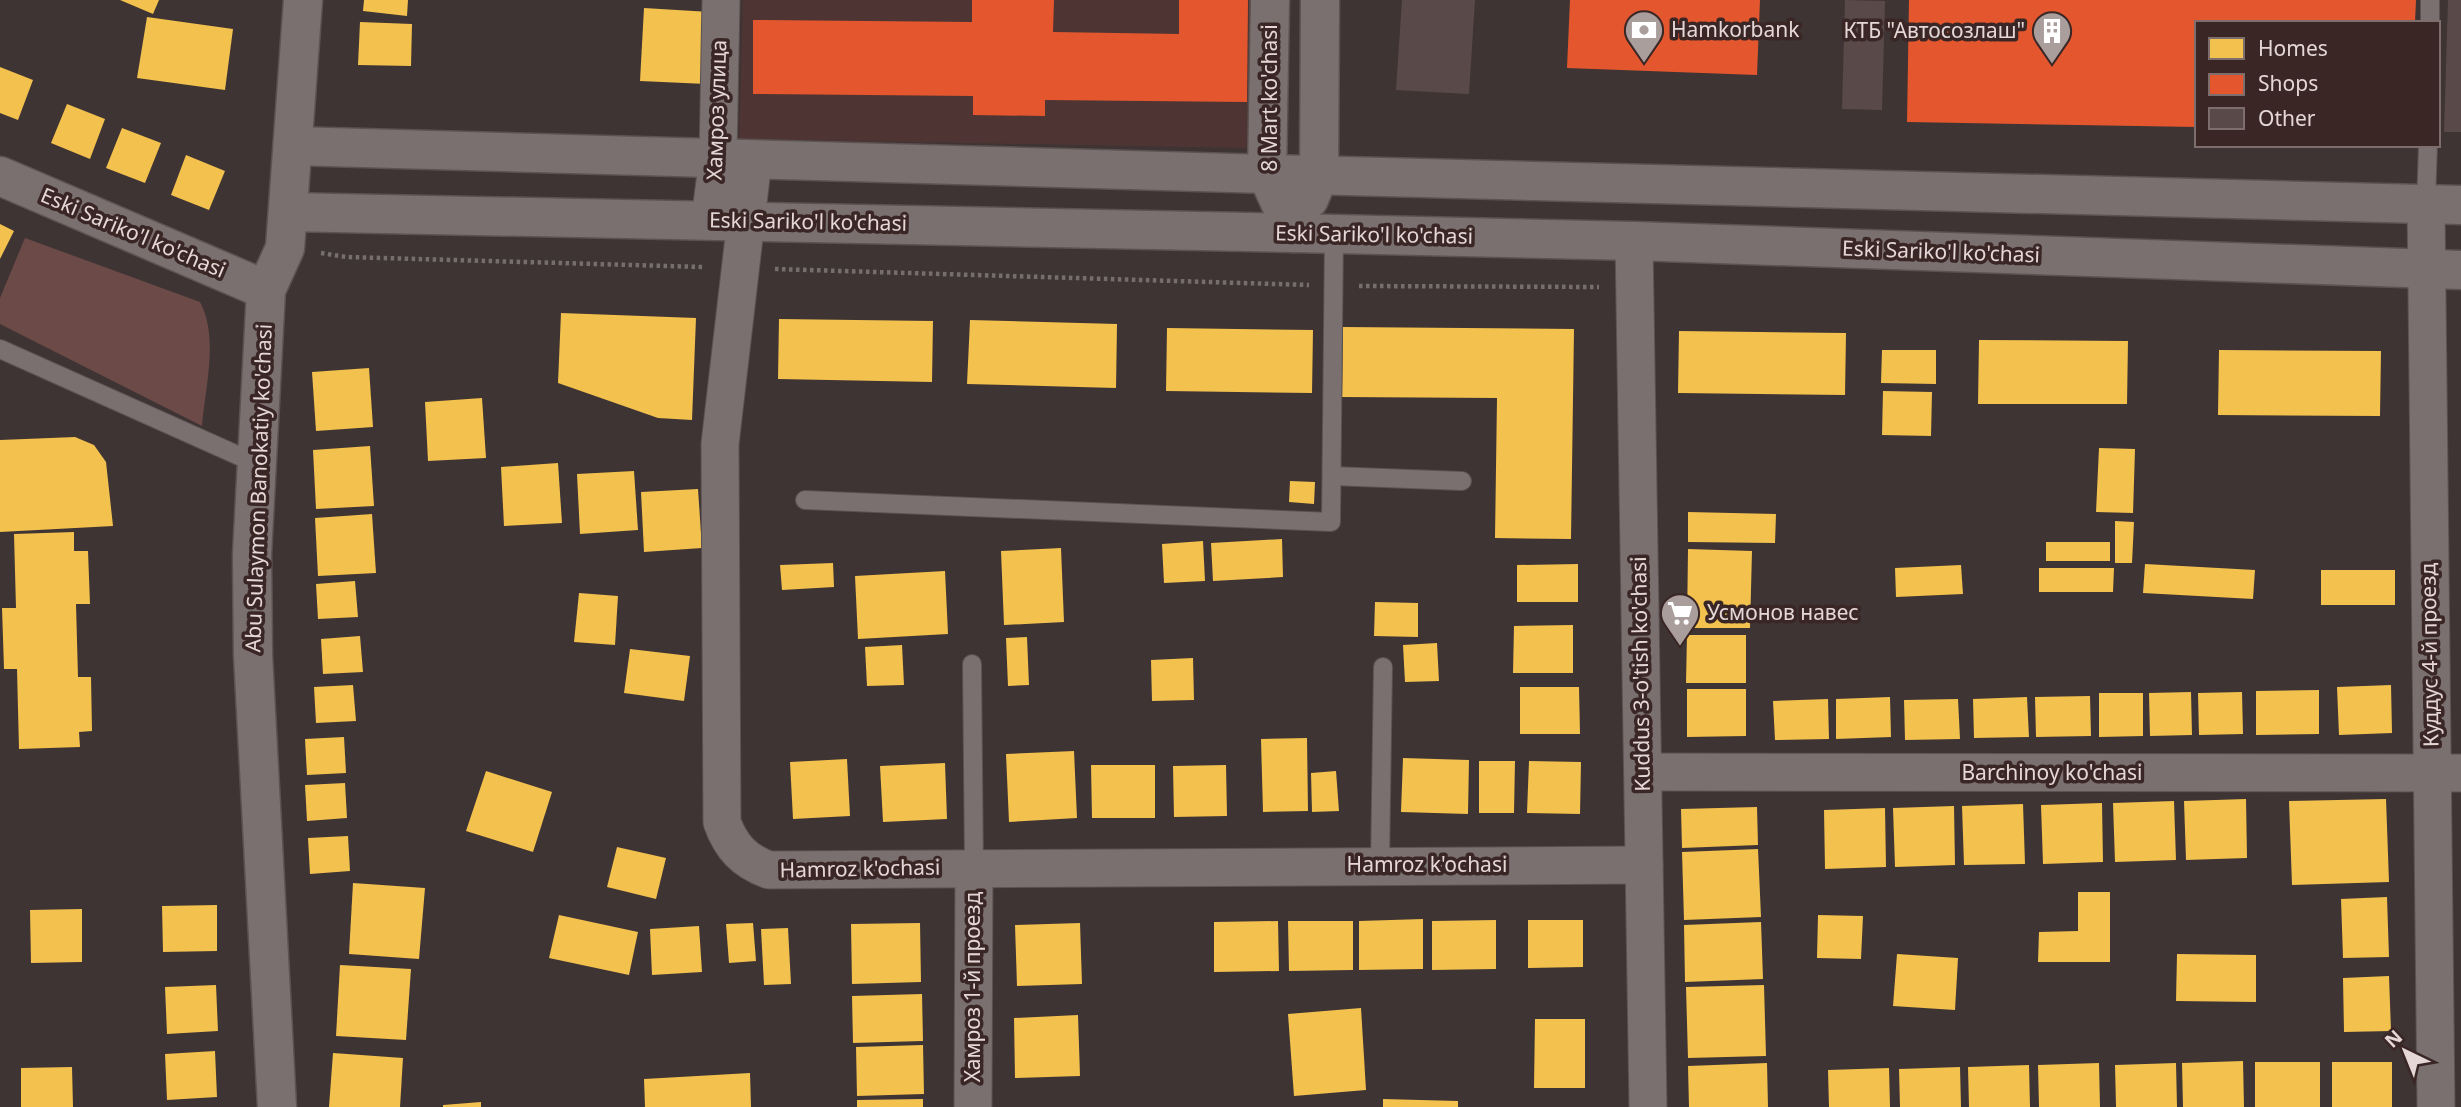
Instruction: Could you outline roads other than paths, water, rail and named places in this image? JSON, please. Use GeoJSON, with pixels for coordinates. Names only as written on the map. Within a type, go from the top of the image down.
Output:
{"type":"FeatureCollection","features":[{"type":"Feature","properties":{"kind":"main road","name":"8 Mart ko'chasi"},"geometry":{"type":"LineString","coordinates":[[1270,0],[1267,174],[1294,233]]}},
{"type":"Feature","properties":{"kind":"main road"},"geometry":{"type":"LineString","coordinates":[[1294,233],[1319,174],[1320,0]]}},
{"type":"Feature","properties":{"kind":"main road"},"geometry":{"type":"LineString","coordinates":[[1267,174],[2444,204]]}},
{"type":"Feature","properties":{"kind":"main road","name":"Eski Sariko'l ko'chasi"},"geometry":{"type":"LineString","coordinates":[[1294,233],[2444,269]]}},
{"type":"Feature","properties":{"kind":"street","name":"Abu Sulaymon Banokatiy ko'chasi"},"geometry":{"type":"LineString","coordinates":[[277,1107],[253,655],[255,463],[266,290],[286,230],[303,0]]}},
{"type":"Feature","properties":{"kind":"street","name":"Хамроз улица"},"geometry":{"type":"LineString","coordinates":[[721,0],[736,159]]}},
{"type":"Feature","properties":{"kind":"street"},"geometry":{"type":"LineString","coordinates":[[293,146],[1267,174]]}},
{"type":"Feature","properties":{"kind":"street","name":"Hamroz k'ochasi"},"geometry":{"type":"LineString","coordinates":[[736,159],[728,221],[740,268],[720,444],[722,822],[729,839],[752,864],[769,870],[1644,865]]}},
{"type":"Feature","properties":{"kind":"street","name":"Eski Sariko'l ko'chasi"},"geometry":{"type":"LineString","coordinates":[[0,176],[266,290]]}},
{"type":"Feature","properties":{"kind":"street","name":"Куддус 4-й проезд"},"geometry":{"type":"LineString","coordinates":[[2436,1107],[2446,773],[2444,204]]}},
{"type":"Feature","properties":{"kind":"street","name":"Eski Sariko'l ko'chasi"},"geometry":{"type":"LineString","coordinates":[[286,230],[728,221],[1294,233]]}},
{"type":"Feature","properties":{"kind":"street","name":"Kuddus 3-o'tish ko'chasi"},"geometry":{"type":"LineString","coordinates":[[1634,242],[1648,1107]]}},
{"type":"Feature","properties":{"kind":"street","name":"Barchinoy ko'chasi"},"geometry":{"type":"LineString","coordinates":[[1644,772],[2446,773]]}},
{"type":"Feature","properties":{"kind":"street","name":"Хамроз 1-й проезд"},"geometry":{"type":"LineString","coordinates":[[973,1107],[974,867]]}},
{"type":"Feature","properties":{"kind":"lane"},"geometry":{"type":"LineString","coordinates":[[2430,0],[2430,21]]}},
{"type":"Feature","properties":{"kind":"lane"},"geometry":{"type":"LineString","coordinates":[[2429,147],[2444,204]]}},
{"type":"Feature","properties":{"kind":"lane"},"geometry":{"type":"LineString","coordinates":[[805,500],[1331,522],[1334,235]]}},
{"type":"Feature","properties":{"kind":"lane"},"geometry":{"type":"LineString","coordinates":[[0,349],[255,463]]}},
{"type":"Feature","properties":{"kind":"lane"},"geometry":{"type":"LineString","coordinates":[[1332,476],[1462,481]]}},
{"type":"Feature","properties":{"kind":"lane"},"geometry":{"type":"LineString","coordinates":[[972,664],[974,867]]}},
{"type":"Feature","properties":{"kind":"lane"},"geometry":{"type":"LineString","coordinates":[[1380,866],[1382,667]]}},
{"type":"Feature","properties":{"kind":"place","name":"Hamkorbank"},"geometry":{"type":"Point","coordinates":[1644,64]}},
{"type":"Feature","properties":{"kind":"place","name":"КТБ \"Автосозлаш\""},"geometry":{"type":"Point","coordinates":[2052,65]}},
{"type":"Feature","properties":{"kind":"place","name":"Усмонов навес"},"geometry":{"type":"Point","coordinates":[1680,647]}}]}
